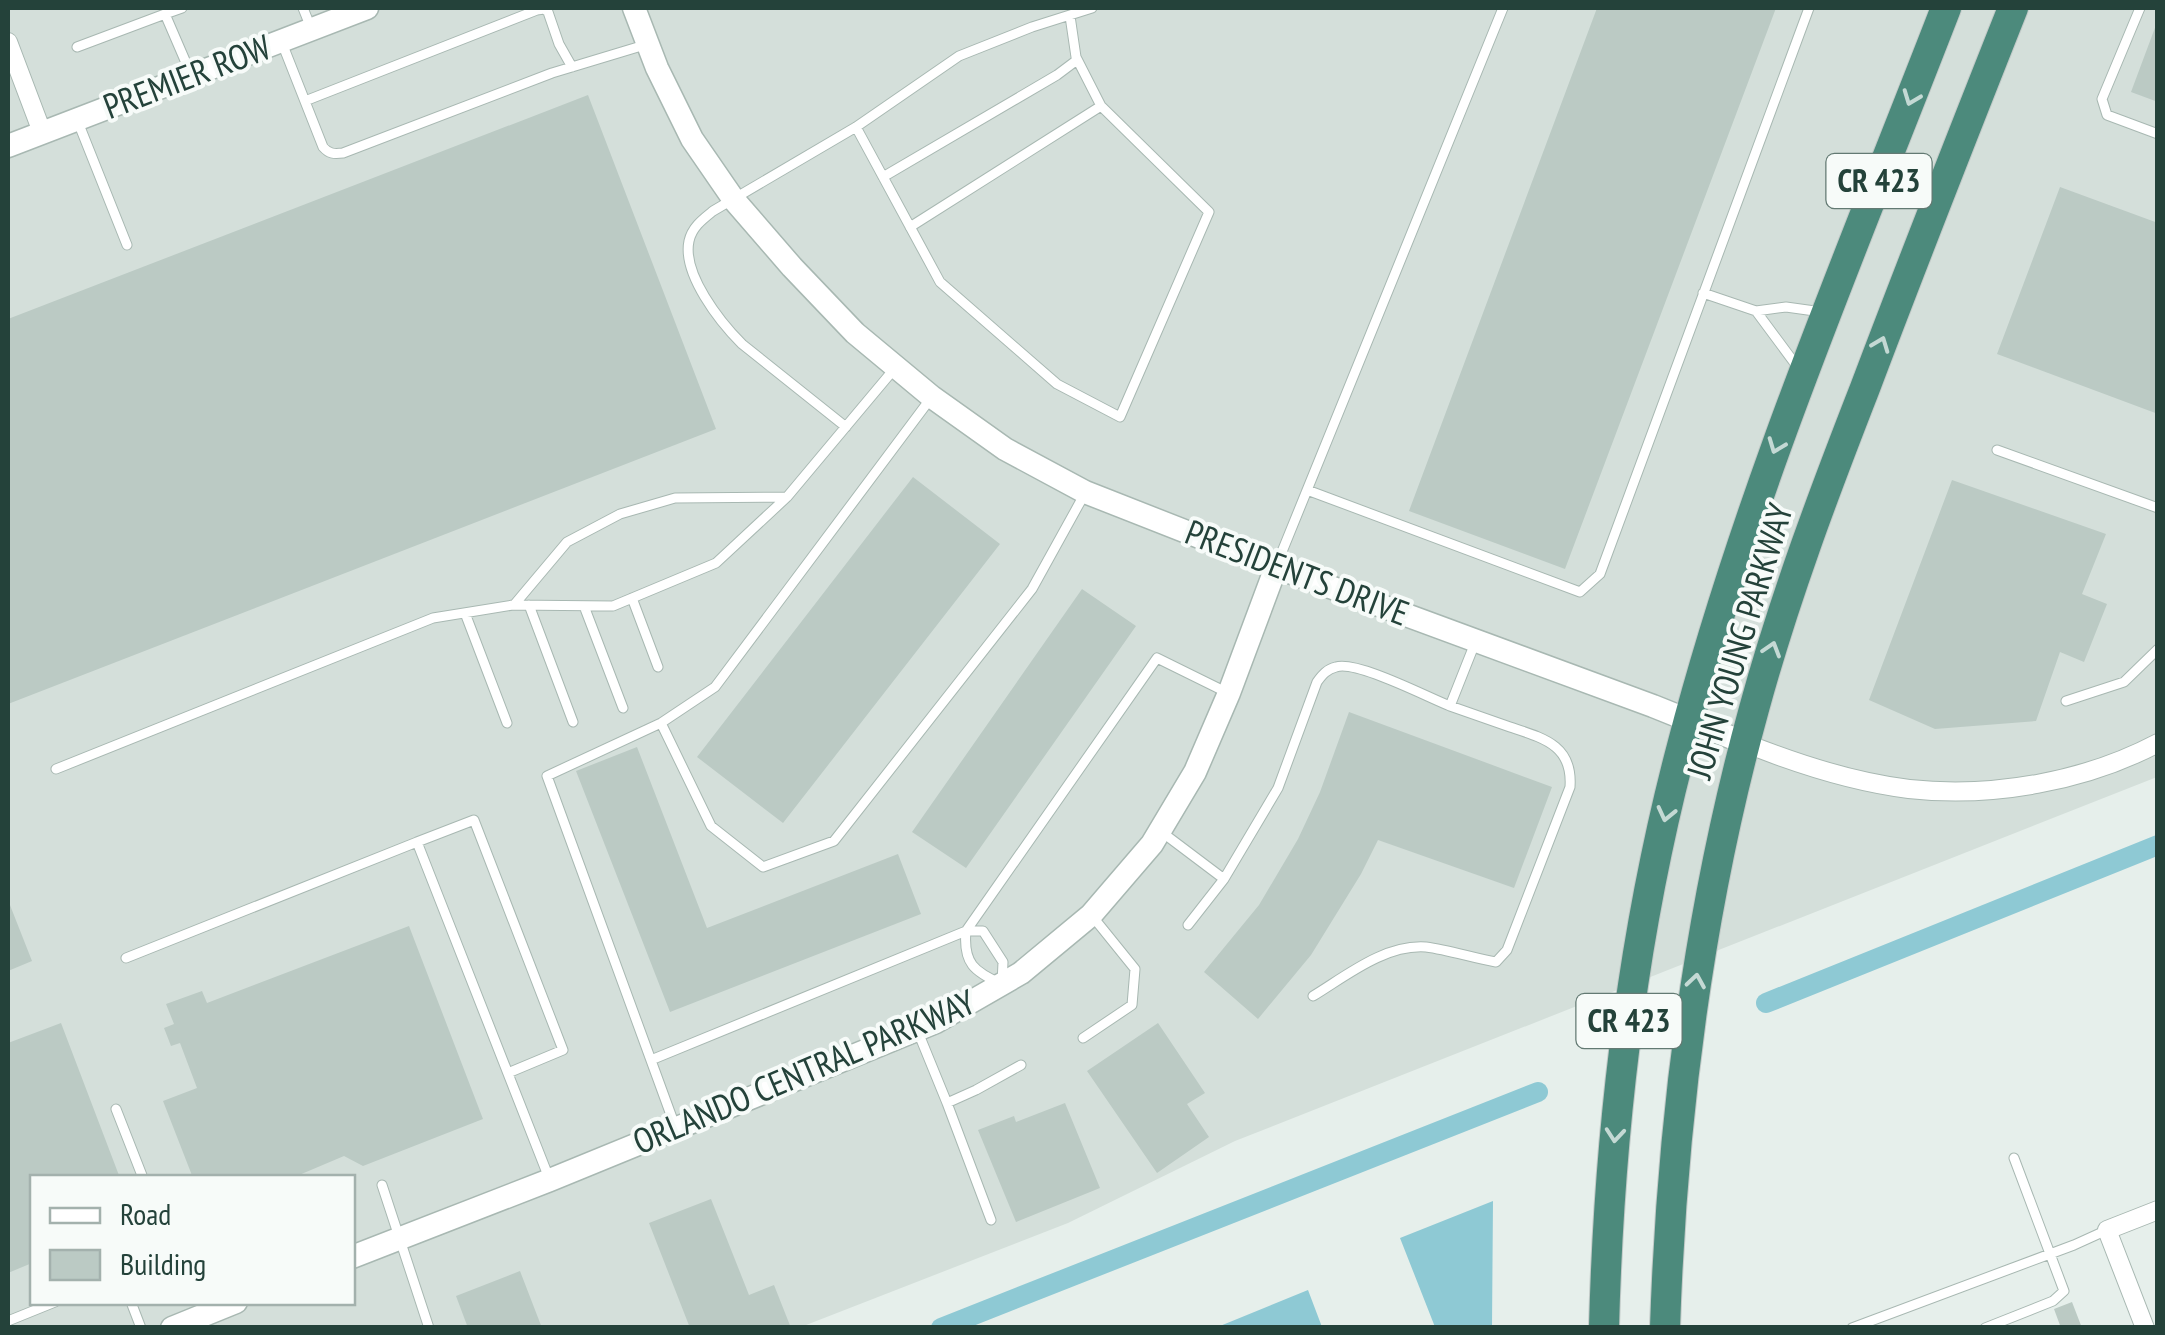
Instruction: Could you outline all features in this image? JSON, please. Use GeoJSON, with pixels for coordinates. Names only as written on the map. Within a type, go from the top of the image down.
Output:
{"type":"FeatureCollection","features":[{"type":"Feature","properties":{"kind":"highway","name":"JOHN YOUNG PARKWAY"},"geometry":{"type":"LineString","coordinates":[[1604,1328],[1610,1190],[1632,998],[1663,826],[1689,720],[1739,552],[1803,375],[1946,8]]}},
{"type":"Feature","properties":{"kind":"highway","name":"JOHN YOUNG PARKWAY"},"geometry":{"type":"LineString","coordinates":[[1665,1328],[1682,1077],[1708,913],[1745,743],[1782,614],[1814,522],[2012,8]]}},
{"type":"Feature","properties":{"kind":"street","name":"PREMIER ROW"},"geometry":{"type":"LineString","coordinates":[[8,146],[280,41],[307,18],[367,8]]}},
{"type":"Feature","properties":{"kind":"street","name":"PRESIDENTS DRIVE"},"geometry":{"type":"LineString","coordinates":[[634,8],[692,139],[734,200],[854,333],[932,398],[1005,449],[1086,492],[1782,758],[1850,777],[1912,789],[1990,789],[2064,779],[2158,743]]}},
{"type":"Feature","properties":{"kind":"street"},"geometry":{"type":"LineString","coordinates":[[8,42],[42,132]]}},
{"type":"Feature","properties":{"kind":"street","name":"ORLANDO CENTRAL PARKWAY"},"geometry":{"type":"LineString","coordinates":[[355,1256],[918,1030],[1021,974],[1091,915],[1152,844],[1195,772],[1276,566]]}},
{"type":"Feature","properties":{"kind":"street"},"geometry":{"type":"LineString","coordinates":[[2144,1328],[2106,1230],[2158,1210]]}},
{"type":"Feature","properties":{"kind":"street"},"geometry":{"type":"LineString","coordinates":[[172,1328],[207,1321],[231,1305]]}},
{"type":"Feature","properties":{"kind":"lane"},"geometry":{"type":"LineString","coordinates":[[77,46],[182,8]]}},
{"type":"Feature","properties":{"kind":"lane"},"geometry":{"type":"LineString","coordinates":[[846,426],[729,331],[705,298],[689,260],[689,240],[697,224],[856,127],[959,56],[1092,8]]}},
{"type":"Feature","properties":{"kind":"lane"},"geometry":{"type":"LineString","coordinates":[[1276,566],[1504,8]]}},
{"type":"Feature","properties":{"kind":"lane"},"geometry":{"type":"LineString","coordinates":[[1307,490],[1580,592],[1600,574],[1808,8]]}},
{"type":"Feature","properties":{"kind":"lane"},"geometry":{"type":"LineString","coordinates":[[2140,8],[2102,100],[2107,115],[2158,134]]}},
{"type":"Feature","properties":{"kind":"lane"},"geometry":{"type":"LineString","coordinates":[[304,101],[544,9],[572,68]]}},
{"type":"Feature","properties":{"kind":"lane"},"geometry":{"type":"LineString","coordinates":[[165,14],[191,75]]}},
{"type":"Feature","properties":{"kind":"lane"},"geometry":{"type":"LineString","coordinates":[[856,127],[940,282],[1056,384],[1120,416],[1208,212],[1101,106],[1077,60],[1070,16]]}},
{"type":"Feature","properties":{"kind":"lane"},"geometry":{"type":"LineString","coordinates":[[280,41],[328,153],[343,153],[648,44]]}},
{"type":"Feature","properties":{"kind":"lane"},"geometry":{"type":"LineString","coordinates":[[883,177],[1058,75],[1077,60]]}},
{"type":"Feature","properties":{"kind":"lane"},"geometry":{"type":"LineString","coordinates":[[910,226],[1101,106]]}},
{"type":"Feature","properties":{"kind":"lane"},"geometry":{"type":"LineString","coordinates":[[77,119],[127,245]]}},
{"type":"Feature","properties":{"kind":"lane"},"geometry":{"type":"LineString","coordinates":[[1704,294],[1756,311],[1786,307],[1828,312]]}},
{"type":"Feature","properties":{"kind":"lane"},"geometry":{"type":"LineString","coordinates":[[1756,311],[1803,375]]}},
{"type":"Feature","properties":{"kind":"lane"},"geometry":{"type":"LineString","coordinates":[[56,769],[434,618],[514,606],[612,606],[716,563],[787,497],[895,368]]}},
{"type":"Feature","properties":{"kind":"lane"},"geometry":{"type":"LineString","coordinates":[[676,1128],[547,776],[661,722],[715,688],[932,398]]}},
{"type":"Feature","properties":{"kind":"lane"},"geometry":{"type":"LineString","coordinates":[[1997,450],[2158,508]]}},
{"type":"Feature","properties":{"kind":"lane"},"geometry":{"type":"LineString","coordinates":[[661,722],[711,826],[763,867],[834,840],[1032,589],[1086,492]]}},
{"type":"Feature","properties":{"kind":"lane"},"geometry":{"type":"LineString","coordinates":[[514,606],[567,542],[620,514],[676,498],[787,497]]}},
{"type":"Feature","properties":{"kind":"lane"},"geometry":{"type":"LineString","coordinates":[[632,598],[658,668]]}},
{"type":"Feature","properties":{"kind":"lane"},"geometry":{"type":"LineString","coordinates":[[529,606],[573,722]]}},
{"type":"Feature","properties":{"kind":"lane"},"geometry":{"type":"LineString","coordinates":[[584,606],[624,708]]}},
{"type":"Feature","properties":{"kind":"lane"},"geometry":{"type":"LineString","coordinates":[[464,612],[507,723]]}},
{"type":"Feature","properties":{"kind":"lane"},"geometry":{"type":"LineString","coordinates":[[1450,706],[1476,640]]}},
{"type":"Feature","properties":{"kind":"lane"},"geometry":{"type":"LineString","coordinates":[[2066,701],[2124,682],[2158,649]]}},
{"type":"Feature","properties":{"kind":"lane"},"geometry":{"type":"LineString","coordinates":[[651,1060],[966,931],[983,932],[1003,962],[1002,984],[979,974],[964,950],[966,931],[1157,658],[1229,693]]}},
{"type":"Feature","properties":{"kind":"lane"},"geometry":{"type":"LineString","coordinates":[[1188,926],[1224,879],[1278,788],[1317,682],[1334,667],[1354,666],[1549,741],[1564,756],[1570,787],[1507,950],[1496,962],[1407,948],[1371,961],[1313,996]]}},
{"type":"Feature","properties":{"kind":"lane"},"geometry":{"type":"LineString","coordinates":[[126,958],[474,820],[563,1050],[508,1072]]}},
{"type":"Feature","properties":{"kind":"lane"},"geometry":{"type":"LineString","coordinates":[[1160,831],[1224,879]]}},
{"type":"Feature","properties":{"kind":"lane"},"geometry":{"type":"LineString","coordinates":[[417,842],[550,1180]]}},
{"type":"Feature","properties":{"kind":"lane"},"geometry":{"type":"LineString","coordinates":[[1083,1038],[1132,1005],[1135,968],[1091,915]]}},
{"type":"Feature","properties":{"kind":"lane"},"geometry":{"type":"LineString","coordinates":[[918,1030],[992,1220]]}},
{"type":"Feature","properties":{"kind":"lane"},"geometry":{"type":"LineString","coordinates":[[947,1102],[1021,1064]]}},
{"type":"Feature","properties":{"kind":"lane"},"geometry":{"type":"LineString","coordinates":[[116,1109],[142,1175]]}},
{"type":"Feature","properties":{"kind":"lane"},"geometry":{"type":"LineString","coordinates":[[1985,1328],[2052,1302],[2064,1291],[2014,1158]]}},
{"type":"Feature","properties":{"kind":"lane"},"geometry":{"type":"LineString","coordinates":[[382,1185],[429,1328]]}},
{"type":"Feature","properties":{"kind":"lane"},"geometry":{"type":"LineString","coordinates":[[1852,1328],[2106,1230]]}},
{"type":"Feature","properties":{"kind":"lane"},"geometry":{"type":"LineString","coordinates":[[8,1321],[48,1305]]}},
{"type":"Feature","properties":{"kind":"shaded area"},"geometry":{"type":"Polygon","coordinates":[[[8,8],[2157,8],[2157,777],[1235,1141],[1068,1223],[801,1327],[8,1328],[8,8]]]}},
{"type":"Feature","properties":{"kind":"water"},"geometry":{"type":"Polygon","coordinates":[[[1493,1201],[1492,1327],[1435,1327],[1400,1238],[1493,1201]]]}},
{"type":"Feature","properties":{"kind":"water"},"geometry":{"type":"Polygon","coordinates":[[[1308,1290],[1322,1327],[1220,1327],[1220,1326],[1308,1290]]]}},
{"type":"Feature","properties":{"kind":"building"},"geometry":{"type":"Polygon","coordinates":[[[1597,8],[1776,8],[1565,569],[1409,511],[1597,8]]]}},
{"type":"Feature","properties":{"kind":"building"},"geometry":{"type":"Polygon","coordinates":[[[2158,26],[2158,102],[2131,92],[2158,26]]]}},
{"type":"Feature","properties":{"kind":"building"},"geometry":{"type":"Polygon","coordinates":[[[588,95],[716,429],[8,704],[8,319],[588,95]]]}},
{"type":"Feature","properties":{"kind":"building"},"geometry":{"type":"Polygon","coordinates":[[[2060,187],[2158,223],[2158,414],[1997,354],[2060,187]]]}},
{"type":"Feature","properties":{"kind":"building"},"geometry":{"type":"Polygon","coordinates":[[[913,477],[1000,544],[783,823],[697,757],[913,477]]]}},
{"type":"Feature","properties":{"kind":"building"},"geometry":{"type":"Polygon","coordinates":[[[1952,480],[2106,534],[2082,594],[2107,604],[2084,662],[2060,652],[2036,721],[1935,729],[1869,700],[1952,480]]]}},
{"type":"Feature","properties":{"kind":"building"},"geometry":{"type":"Polygon","coordinates":[[[1082,589],[1136,626],[966,868],[912,832],[1082,589]]]}},
{"type":"Feature","properties":{"kind":"building"},"geometry":{"type":"Polygon","coordinates":[[[1349,712],[1552,787],[1514,888],[1378,840],[1311,955],[1258,1019],[1204,972],[1259,905],[1298,839],[1349,712]]]}},
{"type":"Feature","properties":{"kind":"building"},"geometry":{"type":"Polygon","coordinates":[[[637,747],[707,928],[898,854],[921,914],[670,1012],[576,771],[637,747]]]}},
{"type":"Feature","properties":{"kind":"building"},"geometry":{"type":"Polygon","coordinates":[[[8,900],[32,961],[8,971],[8,900]]]}},
{"type":"Feature","properties":{"kind":"building"},"geometry":{"type":"Polygon","coordinates":[[[409,926],[483,1119],[363,1166],[344,1156],[299,1175],[192,1175],[163,1101],[197,1088],[180,1043],[171,1046],[164,1028],[174,1024],[166,1004],[202,991],[207,1003],[409,926]]]}},
{"type":"Feature","properties":{"kind":"building"},"geometry":{"type":"Polygon","coordinates":[[[61,1023],[119,1175],[30,1175],[30,1264],[8,1273],[8,1043],[61,1023]]]}},
{"type":"Feature","properties":{"kind":"building"},"geometry":{"type":"Polygon","coordinates":[[[1158,1023],[1205,1093],[1187,1104],[1209,1137],[1157,1173],[1087,1071],[1158,1023]]]}},
{"type":"Feature","properties":{"kind":"building"},"geometry":{"type":"Polygon","coordinates":[[[1065,1103],[1100,1188],[1016,1222],[978,1130],[1014,1116],[1016,1122],[1065,1103]]]}},
{"type":"Feature","properties":{"kind":"building"},"geometry":{"type":"Polygon","coordinates":[[[711,1199],[749,1295],[774,1285],[791,1328],[690,1328],[649,1223],[711,1199]]]}},
{"type":"Feature","properties":{"kind":"building"},"geometry":{"type":"Polygon","coordinates":[[[520,1271],[542,1328],[468,1328],[456,1296],[520,1271]]]}},
{"type":"Feature","properties":{"kind":"building"},"geometry":{"type":"Polygon","coordinates":[[[2072,1302],[2082,1328],[2061,1328],[2054,1309],[2072,1302]]]}},
{"type":"Feature","properties":{"kind":"waterway"},"geometry":{"type":"LineString","coordinates":[[1766,1003],[2158,845]]}},
{"type":"Feature","properties":{"kind":"waterway"},"geometry":{"type":"LineString","coordinates":[[941,1328],[1538,1092]]}}]}
